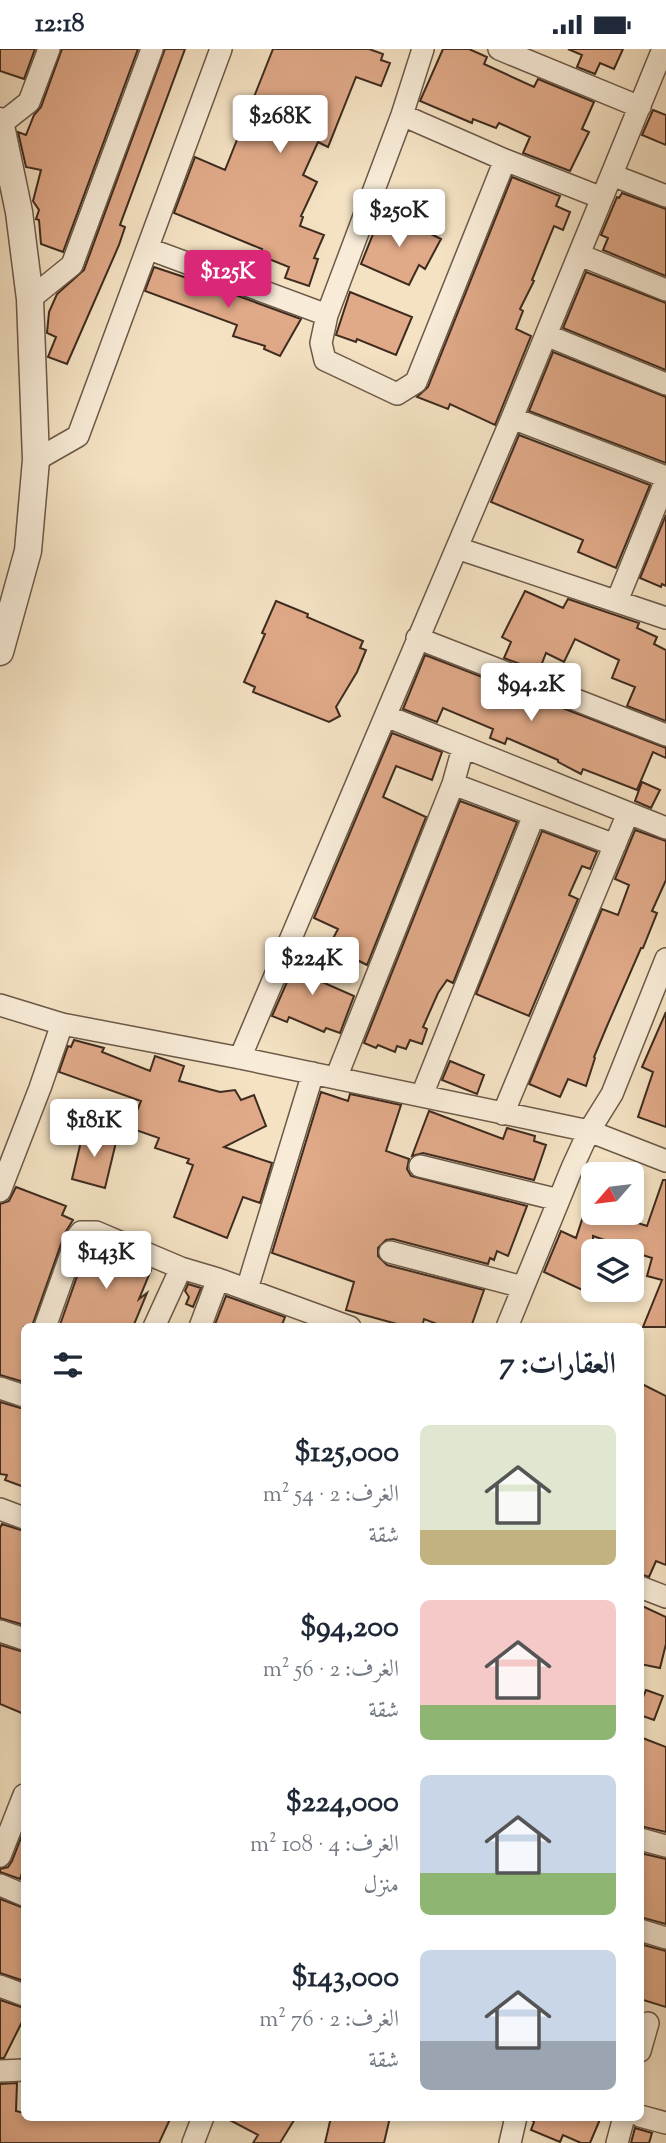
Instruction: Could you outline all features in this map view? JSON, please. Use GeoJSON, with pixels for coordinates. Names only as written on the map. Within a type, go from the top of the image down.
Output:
{"type":"FeatureCollection","features":[{"type":"Feature","properties":{"kind":"street"},"geometry":{"type":"LineString","coordinates":[[0,652],[28,551],[36,460],[30,299],[19,212],[0,123],[29,102],[49,49]]}},
{"type":"Feature","properties":{"kind":"street"},"geometry":{"type":"LineString","coordinates":[[30,299],[72,264],[152,49]]}},
{"type":"Feature","properties":{"kind":"street"},"geometry":{"type":"LineString","coordinates":[[36,460],[78,436],[221,49]]}},
{"type":"Feature","properties":{"kind":"street"},"geometry":{"type":"LineString","coordinates":[[423,49],[402,115],[327,315],[321,343],[325,360],[397,394],[416,382],[505,160]]}},
{"type":"Feature","properties":{"kind":"street"},"geometry":{"type":"LineString","coordinates":[[499,49],[640,107]]}},
{"type":"Feature","properties":{"kind":"street"},"geometry":{"type":"LineString","coordinates":[[240,1058],[512,418],[663,49]]}},
{"type":"Feature","properties":{"kind":"street"},"geometry":{"type":"LineString","coordinates":[[402,115],[602,198]]}},
{"type":"Feature","properties":{"kind":"street"},"geometry":{"type":"LineString","coordinates":[[612,175],[666,196]]}},
{"type":"Feature","properties":{"kind":"street"},"geometry":{"type":"LineString","coordinates":[[149,249],[327,315]]}},
{"type":"Feature","properties":{"kind":"street"},"geometry":{"type":"LineString","coordinates":[[580,255],[666,290]]}},
{"type":"Feature","properties":{"kind":"street"},"geometry":{"type":"LineString","coordinates":[[546,335],[666,384]]}},
{"type":"Feature","properties":{"kind":"street"},"geometry":{"type":"LineString","coordinates":[[512,418],[666,478],[617,601]]}},
{"type":"Feature","properties":{"kind":"street"},"geometry":{"type":"LineString","coordinates":[[457,548],[666,618]]}},
{"type":"Feature","properties":{"kind":"street"},"geometry":{"type":"LineString","coordinates":[[417,638],[666,735]]}},
{"type":"Feature","properties":{"kind":"street"},"geometry":{"type":"LineString","coordinates":[[386,716],[666,828]]}},
{"type":"Feature","properties":{"kind":"street"},"geometry":{"type":"LineString","coordinates":[[336,1078],[453,784],[463,748]]}},
{"type":"Feature","properties":{"kind":"street"},"geometry":{"type":"LineString","coordinates":[[453,784],[615,845]]}},
{"type":"Feature","properties":{"kind":"street"},"geometry":{"type":"LineString","coordinates":[[503,1114],[628,813]]}},
{"type":"Feature","properties":{"kind":"street"},"geometry":{"type":"LineString","coordinates":[[422,1095],[534,815]]}},
{"type":"Feature","properties":{"kind":"street"},"geometry":{"type":"LineString","coordinates":[[509,1323],[589,1131],[612,1094],[666,960]]}},
{"type":"Feature","properties":{"kind":"street"},"geometry":{"type":"LineString","coordinates":[[0,1005],[62,1024],[589,1131],[666,1161]]}},
{"type":"Feature","properties":{"kind":"street"},"geometry":{"type":"LineString","coordinates":[[0,1191],[62,1024]]}},
{"type":"Feature","properties":{"kind":"street"},"geometry":{"type":"LineString","coordinates":[[247,1289],[313,1073]]}},
{"type":"Feature","properties":{"kind":"street"},"geometry":{"type":"LineString","coordinates":[[421,1166],[559,1200]]}},
{"type":"Feature","properties":{"kind":"street"},"geometry":{"type":"LineString","coordinates":[[46,1323],[81,1232],[96,1232],[181,1268],[247,1289],[305,1319],[328,1323]]}},
{"type":"Feature","properties":{"kind":"street"},"geometry":{"type":"LineString","coordinates":[[390,1252],[523,1287]]}},
{"type":"Feature","properties":{"kind":"street"},"geometry":{"type":"LineString","coordinates":[[156,1323],[181,1268]]}},
{"type":"Feature","properties":{"kind":"street"},"geometry":{"type":"LineString","coordinates":[[202,1323],[218,1279]]}},
{"type":"Feature","properties":{"kind":"street"},"geometry":{"type":"LineString","coordinates":[[0,1509],[21,1517]]}},
{"type":"Feature","properties":{"kind":"street"},"geometry":{"type":"LineString","coordinates":[[644,1589],[666,1597]]}},
{"type":"Feature","properties":{"kind":"street"},"geometry":{"type":"LineString","coordinates":[[0,1631],[21,1638]]}},
{"type":"Feature","properties":{"kind":"street"},"geometry":{"type":"LineString","coordinates":[[0,1856],[21,1803]]}},
{"type":"Feature","properties":{"kind":"street"},"geometry":{"type":"LineString","coordinates":[[644,1840],[666,1846]]}},
{"type":"Feature","properties":{"kind":"street"},"geometry":{"type":"LineString","coordinates":[[0,1885],[21,1894]]}},
{"type":"Feature","properties":{"kind":"street"},"geometry":{"type":"LineString","coordinates":[[644,1931],[666,1938]]}},
{"type":"Feature","properties":{"kind":"street"},"geometry":{"type":"LineString","coordinates":[[0,1986],[21,1994]]}},
{"type":"Feature","properties":{"kind":"street"},"geometry":{"type":"LineString","coordinates":[[644,2042],[651,2024]]}},
{"type":"Feature","properties":{"kind":"street"},"geometry":{"type":"LineString","coordinates":[[644,2117],[666,2123]]}},
{"type":"Feature","properties":{"kind":"street"},"geometry":{"type":"LineString","coordinates":[[192,2143],[200,2121]]}},
{"type":"Feature","properties":{"kind":"street"},"geometry":{"type":"LineString","coordinates":[[510,2143],[515,2121]]}},
{"type":"Feature","properties":{"kind":"street"},"geometry":{"type":"LineString","coordinates":[[617,2143],[623,2121]]}},
{"type":"Feature","properties":{"kind":"building"},"geometry":{"type":"Polygon","coordinates":[[[0,49],[35,49],[24,79],[0,71],[0,49]]]}},
{"type":"Feature","properties":{"kind":"building"},"geometry":{"type":"Polygon","coordinates":[[[62,49],[138,49],[63,252],[41,244],[39,220],[36,219],[39,210],[33,201],[41,170],[26,167],[18,132],[26,135],[34,115],[41,107],[62,49]]]}},
{"type":"Feature","properties":{"kind":"building"},"geometry":{"type":"Polygon","coordinates":[[[165,49],[185,49],[120,225],[125,227],[119,245],[67,364],[48,357],[56,337],[47,333],[49,312],[57,294],[84,270],[165,49]]]}},
{"type":"Feature","properties":{"kind":"building"},"geometry":{"type":"Polygon","coordinates":[[[273,49],[369,49],[383,54],[381,60],[390,63],[381,86],[356,77],[328,147],[318,142],[303,175],[317,182],[301,216],[300,226],[324,235],[314,258],[318,259],[309,286],[285,278],[289,267],[259,255],[262,249],[174,213],[195,157],[225,170],[273,49]]]}},
{"type":"Feature","properties":{"kind":"building"},"geometry":{"type":"Polygon","coordinates":[[[443,49],[469,49],[487,57],[484,64],[534,87],[538,79],[594,102],[582,129],[589,132],[570,171],[523,153],[530,137],[499,123],[496,128],[473,119],[472,123],[420,101],[443,49]]]}},
{"type":"Feature","properties":{"kind":"building"},"geometry":{"type":"Polygon","coordinates":[[[568,49],[623,49],[614,69],[600,63],[595,74],[577,67],[582,55],[568,49]]]}},
{"type":"Feature","properties":{"kind":"building"},"geometry":{"type":"Polygon","coordinates":[[[653,110],[666,115],[666,145],[642,135],[653,110]]]}},
{"type":"Feature","properties":{"kind":"building"},"geometry":{"type":"Polygon","coordinates":[[[512,177],[560,196],[556,206],[570,212],[563,230],[554,226],[532,280],[534,281],[520,309],[523,311],[516,329],[531,336],[495,425],[450,404],[448,409],[417,397],[428,387],[512,177]]]}},
{"type":"Feature","properties":{"kind":"building"},"geometry":{"type":"Polygon","coordinates":[[[622,193],[666,209],[666,276],[603,250],[608,238],[601,235],[617,197],[622,193]]]}},
{"type":"Feature","properties":{"kind":"building"},"geometry":{"type":"Polygon","coordinates":[[[381,214],[412,227],[413,225],[441,239],[425,269],[419,265],[409,285],[361,264],[381,214]]]}},
{"type":"Feature","properties":{"kind":"building"},"geometry":{"type":"Polygon","coordinates":[[[154,267],[301,319],[280,356],[264,349],[265,346],[233,336],[237,325],[145,291],[154,267]]]}},
{"type":"Feature","properties":{"kind":"building"},"geometry":{"type":"Polygon","coordinates":[[[586,272],[666,303],[666,370],[563,328],[586,272]]]}},
{"type":"Feature","properties":{"kind":"building"},"geometry":{"type":"Polygon","coordinates":[[[350,292],[412,317],[396,355],[357,339],[356,342],[336,335],[350,292]]]}},
{"type":"Feature","properties":{"kind":"building"},"geometry":{"type":"Polygon","coordinates":[[[553,352],[666,397],[666,463],[529,411],[553,352]]]}},
{"type":"Feature","properties":{"kind":"building"},"geometry":{"type":"Polygon","coordinates":[[[519,435],[650,485],[616,568],[578,552],[583,540],[491,502],[519,435]]]}},
{"type":"Feature","properties":{"kind":"building"},"geometry":{"type":"Polygon","coordinates":[[[666,515],[666,586],[662,584],[661,587],[640,578],[666,515]]]}},
{"type":"Feature","properties":{"kind":"building"},"geometry":{"type":"Polygon","coordinates":[[[525,591],[563,608],[568,599],[639,623],[637,628],[657,637],[654,644],[666,650],[666,721],[627,706],[635,687],[612,678],[619,660],[575,639],[564,662],[546,653],[539,671],[504,658],[511,642],[502,637],[525,591]]]}},
{"type":"Feature","properties":{"kind":"building"},"geometry":{"type":"Polygon","coordinates":[[[276,601],[363,641],[360,648],[366,650],[357,672],[336,707],[340,716],[329,722],[253,692],[255,687],[244,682],[276,601]]]}},
{"type":"Feature","properties":{"kind":"building"},"geometry":{"type":"Polygon","coordinates":[[[425,655],[666,748],[666,758],[653,752],[637,790],[583,769],[581,774],[558,760],[507,738],[505,744],[490,738],[493,729],[443,708],[437,722],[403,709],[425,655]]]}},
{"type":"Feature","properties":{"kind":"building"},"geometry":{"type":"Polygon","coordinates":[[[392,733],[442,752],[432,780],[396,766],[383,797],[426,817],[367,965],[329,946],[338,929],[314,918],[392,733]]]}},
{"type":"Feature","properties":{"kind":"building"},"geometry":{"type":"Polygon","coordinates":[[[642,782],[660,790],[651,808],[635,801],[642,782]]]}},
{"type":"Feature","properties":{"kind":"building"},"geometry":{"type":"Polygon","coordinates":[[[460,801],[517,822],[453,983],[447,980],[438,993],[423,1027],[427,1029],[422,1044],[410,1040],[406,1049],[397,1046],[395,1052],[378,1045],[376,1048],[364,1043],[460,801]]]}},
{"type":"Feature","properties":{"kind":"building"},"geometry":{"type":"Polygon","coordinates":[[[635,830],[666,841],[666,880],[652,911],[657,913],[594,1057],[586,1086],[568,1079],[560,1097],[529,1084],[602,909],[618,915],[629,885],[615,879],[635,830]]]}},
{"type":"Feature","properties":{"kind":"building"},"geometry":{"type":"Polygon","coordinates":[[[542,831],[597,852],[590,869],[582,866],[569,895],[578,899],[529,1016],[476,994],[542,831]]]}},
{"type":"Feature","properties":{"kind":"building"},"geometry":{"type":"Polygon","coordinates":[[[302,948],[324,957],[313,978],[354,996],[340,1033],[326,1028],[324,1032],[289,1017],[287,1022],[272,1016],[302,948]]]}},
{"type":"Feature","properties":{"kind":"building"},"geometry":{"type":"Polygon","coordinates":[[[666,1012],[666,1127],[638,1117],[653,1072],[642,1067],[666,1012]]]}},
{"type":"Feature","properties":{"kind":"building"},"geometry":{"type":"Polygon","coordinates":[[[74,1040],[104,1048],[102,1052],[150,1071],[155,1056],[184,1066],[179,1081],[220,1092],[235,1090],[241,1100],[254,1095],[266,1126],[224,1147],[272,1163],[260,1203],[243,1197],[227,1238],[174,1217],[193,1165],[187,1163],[189,1159],[155,1148],[159,1138],[130,1128],[141,1101],[59,1072],[68,1046],[71,1047],[74,1040]]]}},
{"type":"Feature","properties":{"kind":"building"},"geometry":{"type":"Polygon","coordinates":[[[450,1061],[484,1075],[477,1094],[442,1080],[450,1061]]]}},
{"type":"Feature","properties":{"kind":"building"},"geometry":{"type":"Polygon","coordinates":[[[321,1092],[348,1101],[350,1094],[401,1105],[386,1151],[409,1159],[407,1169],[411,1176],[527,1206],[508,1256],[497,1251],[494,1260],[490,1258],[488,1264],[393,1239],[386,1240],[378,1248],[378,1256],[387,1265],[484,1290],[472,1323],[434,1323],[424,1319],[423,1323],[393,1323],[346,1310],[354,1282],[272,1253],[321,1092]]]}},
{"type":"Feature","properties":{"kind":"building"},"geometry":{"type":"Polygon","coordinates":[[[429,1111],[503,1139],[507,1128],[535,1136],[534,1141],[546,1145],[534,1180],[423,1153],[412,1156],[429,1111]]]}},
{"type":"Feature","properties":{"kind":"building"},"geometry":{"type":"Polygon","coordinates":[[[84,1129],[117,1138],[105,1188],[72,1179],[84,1129]]]}},
{"type":"Feature","properties":{"kind":"building"},"geometry":{"type":"Polygon","coordinates":[[[663,1180],[666,1180],[666,1327],[644,1327],[662,1280],[647,1276],[652,1258],[644,1256],[644,1239],[602,1239],[593,1236],[593,1239],[581,1239],[581,1289],[544,1272],[561,1231],[576,1238],[581,1223],[581,1225],[647,1226],[663,1180]]]}},
{"type":"Feature","properties":{"kind":"building"},"geometry":{"type":"Polygon","coordinates":[[[16,1187],[66,1206],[62,1215],[73,1220],[65,1233],[33,1323],[21,1323],[21,1381],[0,1375],[0,1204],[9,1201],[16,1187]]]}},
{"type":"Feature","properties":{"kind":"building"},"geometry":{"type":"Polygon","coordinates":[[[88,1245],[151,1270],[139,1299],[147,1293],[135,1323],[61,1323],[88,1245]]]}},
{"type":"Feature","properties":{"kind":"building"},"geometry":{"type":"Polygon","coordinates":[[[188,1284],[201,1288],[193,1307],[186,1304],[189,1297],[185,1291],[188,1284]]]}},
{"type":"Feature","properties":{"kind":"building"},"geometry":{"type":"Polygon","coordinates":[[[226,1296],[285,1317],[283,1323],[216,1323],[226,1296]]]}},
{"type":"Feature","properties":{"kind":"building"},"geometry":{"type":"Polygon","coordinates":[[[644,1385],[666,1396],[666,1565],[656,1561],[649,1577],[644,1575],[644,1385]]]}},
{"type":"Feature","properties":{"kind":"building"},"geometry":{"type":"Polygon","coordinates":[[[0,1402],[21,1408],[21,1486],[5,1480],[7,1475],[0,1474],[0,1402]]]}},
{"type":"Feature","properties":{"kind":"building"},"geometry":{"type":"Polygon","coordinates":[[[2,1524],[21,1530],[21,1624],[0,1618],[2,1524]]]}},
{"type":"Feature","properties":{"kind":"building"},"geometry":{"type":"Polygon","coordinates":[[[644,1607],[666,1617],[666,1644],[660,1668],[644,1665],[644,1607]]]}},
{"type":"Feature","properties":{"kind":"building"},"geometry":{"type":"Polygon","coordinates":[[[0,1645],[21,1651],[21,1713],[0,1704],[0,1645]]]}},
{"type":"Feature","properties":{"kind":"building"},"geometry":{"type":"Polygon","coordinates":[[[646,1690],[663,1696],[654,1720],[644,1716],[646,1690]]]}},
{"type":"Feature","properties":{"kind":"building"},"geometry":{"type":"Polygon","coordinates":[[[644,1739],[666,1747],[666,1832],[644,1827],[644,1739]]]}},
{"type":"Feature","properties":{"kind":"building"},"geometry":{"type":"Polygon","coordinates":[[[21,1838],[20,1879],[0,1872],[0,1869],[8,1867],[21,1838]]]}},
{"type":"Feature","properties":{"kind":"building"},"geometry":{"type":"Polygon","coordinates":[[[644,1854],[666,1859],[666,1924],[644,1918],[644,1854]]]}},
{"type":"Feature","properties":{"kind":"building"},"geometry":{"type":"Polygon","coordinates":[[[0,1899],[21,1907],[21,1980],[0,1973],[0,1899]]]}},
{"type":"Feature","properties":{"kind":"building"},"geometry":{"type":"Polygon","coordinates":[[[644,1945],[666,1951],[666,2007],[644,2000],[644,1945]]]}},
{"type":"Feature","properties":{"kind":"building"},"geometry":{"type":"Polygon","coordinates":[[[0,2000],[21,2007],[21,2024],[4,2058],[0,2058],[0,2000]]]}},
{"type":"Feature","properties":{"kind":"building"},"geometry":{"type":"Polygon","coordinates":[[[17,2083],[16,2111],[21,2112],[21,2121],[169,2121],[159,2143],[0,2143],[0,2084],[17,2083]]]}},
{"type":"Feature","properties":{"kind":"building"},"geometry":{"type":"Polygon","coordinates":[[[232,2121],[294,2121],[280,2143],[253,2143],[258,2135],[232,2121]]]}},
{"type":"Feature","properties":{"kind":"building"},"geometry":{"type":"Polygon","coordinates":[[[330,2121],[389,2121],[384,2143],[325,2143],[330,2121]]]}},
{"type":"Feature","properties":{"kind":"building"},"geometry":{"type":"Polygon","coordinates":[[[599,2121],[590,2143],[581,2143],[563,2135],[560,2142],[531,2130],[534,2122],[599,2121]]]}},
{"type":"Feature","properties":{"kind":"building"},"geometry":{"type":"Polygon","coordinates":[[[635,2128],[652,2133],[649,2143],[631,2143],[635,2128]]]}}]}
